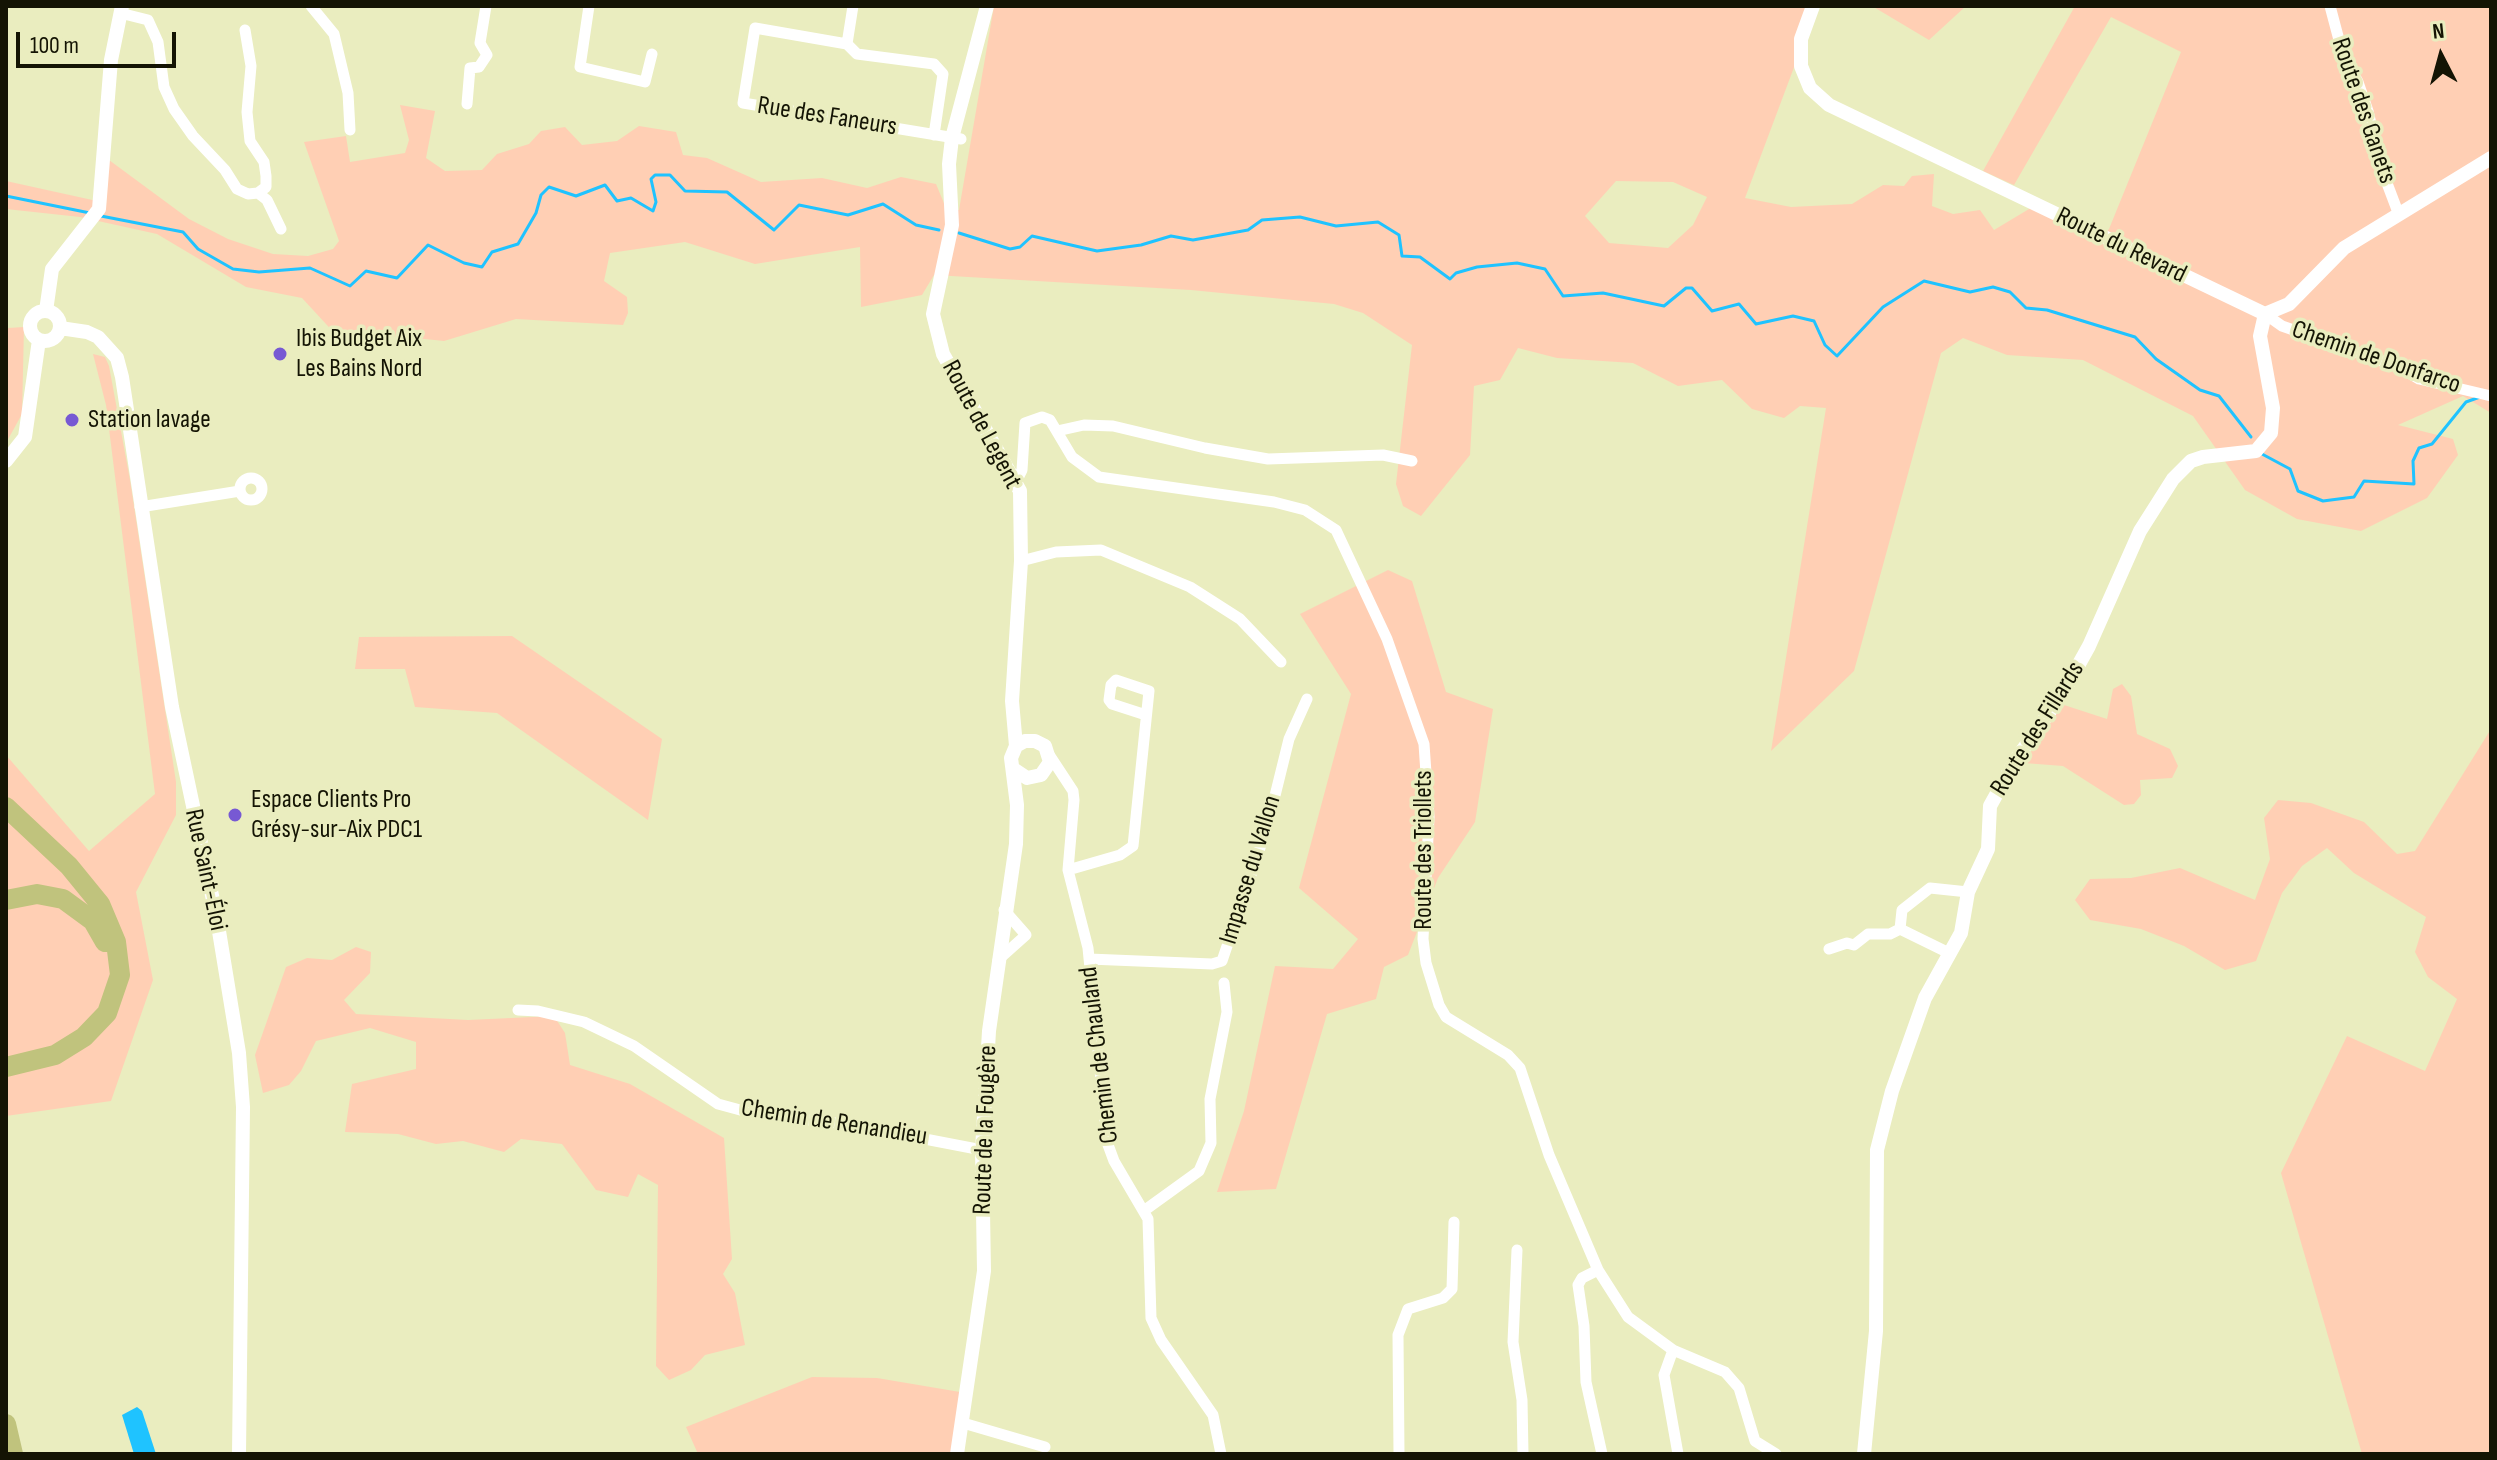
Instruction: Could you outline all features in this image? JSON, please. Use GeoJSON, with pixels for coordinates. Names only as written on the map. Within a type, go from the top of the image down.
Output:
{"type":"FeatureCollection","features":[{"type":"Feature","properties":{"kind":"highway"},"geometry":{"type":"LineString","coordinates":[[6,807],[69,866],[100,904],[116,942],[120,975],[107,1013],[84,1037],[55,1055],[6,1067]]}},
{"type":"Feature","properties":{"kind":"highway"},"geometry":{"type":"LineString","coordinates":[[6,900],[37,894],[63,899],[80,908],[99,930],[111,970],[102,1003],[80,1031],[42,1051],[6,1059]]}},
{"type":"Feature","properties":{"kind":"highway"},"geometry":{"type":"LineString","coordinates":[[6,1424],[13,1454]]}},
{"type":"Feature","properties":{"kind":"street"},"geometry":{"type":"LineString","coordinates":[[311,6],[334,34],[348,93],[350,130]]}},
{"type":"Feature","properties":{"kind":"street"},"geometry":{"type":"LineString","coordinates":[[467,104],[470,68],[479,67],[487,55],[480,43],[486,6]]}},
{"type":"Feature","properties":{"kind":"street"},"geometry":{"type":"LineString","coordinates":[[589,6],[580,67],[645,82],[652,54]]}},
{"type":"Feature","properties":{"kind":"street"},"geometry":{"type":"LineString","coordinates":[[847,44],[853,6]]}},
{"type":"Feature","properties":{"kind":"street","name":"Route de Legent"},"geometry":{"type":"LineString","coordinates":[[987,6],[956,139],[950,184],[952,225],[933,314],[937,340],[1017,480],[1021,561],[1012,701],[1016,716],[1016,746]]}},
{"type":"Feature","properties":{"kind":"street","name":"Route du Revard"},"geometry":{"type":"LineString","coordinates":[[1813,6],[1801,39],[1801,66],[1810,88],[1829,105],[2265,314]]}},
{"type":"Feature","properties":{"kind":"street","name":"Route des Ganets"},"geometry":{"type":"LineString","coordinates":[[2330,6],[2343,55],[2358,82],[2399,215]]}},
{"type":"Feature","properties":{"kind":"street"},"geometry":{"type":"LineString","coordinates":[[46,311],[52,269],[96,214],[111,60],[121,10],[148,20],[158,42],[164,87],[174,109],[237,189],[248,194],[258,193],[266,187],[266,176],[264,162],[250,141],[247,112],[251,66],[245,30]]}},
{"type":"Feature","properties":{"kind":"street","name":"Rue des Faneurs"},"geometry":{"type":"LineString","coordinates":[[934,135],[943,74],[934,64],[857,54],[847,44],[755,28],[743,103],[956,139]]}},
{"type":"Feature","properties":{"kind":"street"},"geometry":{"type":"LineString","coordinates":[[2265,314],[2289,304],[2344,248],[2491,158]]}},
{"type":"Feature","properties":{"kind":"street"},"geometry":{"type":"LineString","coordinates":[[258,193],[267,200],[281,229]]}},
{"type":"Feature","properties":{"kind":"street"},"geometry":{"type":"LineString","coordinates":[[46,311],[57,316],[60,328],[53,339],[39,340],[33,335],[30,323],[38,313],[46,311]]}},
{"type":"Feature","properties":{"kind":"street","name":"Chemin de Donfarco"},"geometry":{"type":"LineString","coordinates":[[2265,314],[2282,326],[2399,367],[2419,379],[2491,396]]}},
{"type":"Feature","properties":{"kind":"street","name":"Route des Fillards"},"geometry":{"type":"LineString","coordinates":[[1864,1454],[1876,1331],[1877,1150],[1892,1091],[1925,998],[1961,933],[1968,892],[1988,849],[1987,818],[1996,792],[2064,691],[2089,646],[2140,531],[2166,489],[2191,461],[2256,451],[2271,433],[2273,408],[2260,336],[2265,314]]}},
{"type":"Feature","properties":{"kind":"street","name":"Rue Saint-Éloi"},"geometry":{"type":"LineString","coordinates":[[60,328],[98,337],[117,358],[184,778],[217,919],[239,1053],[243,1107],[239,1454]]}},
{"type":"Feature","properties":{"kind":"street"},"geometry":{"type":"LineString","coordinates":[[6,461],[25,437],[39,340]]}},
{"type":"Feature","properties":{"kind":"street"},"geometry":{"type":"LineString","coordinates":[[1017,480],[1022,470],[1025,423],[1042,417],[1050,420],[1057,431],[1084,425],[1113,426],[1268,459],[1383,455],[1412,461]]}},
{"type":"Feature","properties":{"kind":"street","name":"Route des Triollets"},"geometry":{"type":"LineString","coordinates":[[1057,431],[1079,466],[1099,477],[1292,506],[1325,521],[1344,540],[1387,639],[1424,744],[1429,817],[1423,939],[1433,988],[1446,1017],[1508,1055],[1520,1068],[1549,1155],[1598,1270],[1628,1317],[1673,1350],[1715,1367],[1732,1380],[1739,1388],[1755,1441],[1776,1454]]}},
{"type":"Feature","properties":{"kind":"street"},"geometry":{"type":"LineString","coordinates":[[140,507],[240,491]]}},
{"type":"Feature","properties":{"kind":"street"},"geometry":{"type":"LineString","coordinates":[[1021,561],[1056,552],[1101,550],[1190,587],[1240,619],[1281,662]]}},
{"type":"Feature","properties":{"kind":"street","name":"Impasse du Vallon"},"geometry":{"type":"LineString","coordinates":[[1089,959],[1212,964],[1222,961],[1268,824],[1289,739],[1307,699]]}},
{"type":"Feature","properties":{"kind":"street"},"geometry":{"type":"LineString","coordinates":[[1068,870],[1120,855],[1133,846],[1146,715]]}},
{"type":"Feature","properties":{"kind":"street"},"geometry":{"type":"LineString","coordinates":[[1016,716],[1035,741],[1045,746],[1050,756],[1038,775]]}},
{"type":"Feature","properties":{"kind":"street"},"geometry":{"type":"LineString","coordinates":[[1035,741],[1016,746],[1011,758],[1015,770],[1061,779]]}},
{"type":"Feature","properties":{"kind":"street","name":"Chemin de Chauland"},"geometry":{"type":"LineString","coordinates":[[1050,756],[1061,779],[1073,791],[1068,870],[1089,959],[1107,1142],[1114,1161],[1145,1210],[1150,1229],[1151,1318],[1161,1340],[1213,1415],[1221,1454]]}},
{"type":"Feature","properties":{"kind":"street","name":"Route de la Fougère"},"geometry":{"type":"LineString","coordinates":[[957,1454],[984,1271],[982,1150],[998,960],[1014,856],[1017,805],[1015,770]]}},
{"type":"Feature","properties":{"kind":"street","name":"Route de la Fougère"},"geometry":{"type":"LineString","coordinates":[[1017,805],[1038,775]]}},
{"type":"Feature","properties":{"kind":"street"},"geometry":{"type":"LineString","coordinates":[[1900,929],[1902,910],[1930,888],[1968,892]]}},
{"type":"Feature","properties":{"kind":"street"},"geometry":{"type":"LineString","coordinates":[[998,960],[1026,935],[1004,910]]}},
{"type":"Feature","properties":{"kind":"street"},"geometry":{"type":"LineString","coordinates":[[1829,949],[1847,943],[1854,945],[1868,934],[1890,934],[1900,929]]}},
{"type":"Feature","properties":{"kind":"street"},"geometry":{"type":"LineString","coordinates":[[1900,929],[1949,953]]}},
{"type":"Feature","properties":{"kind":"street"},"geometry":{"type":"LineString","coordinates":[[1145,1210],[1199,1171],[1211,1143],[1210,1099],[1227,1012],[1224,983]]}},
{"type":"Feature","properties":{"kind":"street","name":"Chemin de Renandieu"},"geometry":{"type":"LineString","coordinates":[[518,1010],[538,1011],[584,1022],[634,1046],[718,1104],[755,1114],[847,1124],[982,1150]]}},
{"type":"Feature","properties":{"kind":"street"},"geometry":{"type":"LineString","coordinates":[[1399,1454],[1398,1335],[1408,1309],[1443,1298],[1452,1289],[1454,1222]]}},
{"type":"Feature","properties":{"kind":"street"},"geometry":{"type":"LineString","coordinates":[[1517,1250],[1513,1342],[1522,1400],[1523,1454]]}},
{"type":"Feature","properties":{"kind":"street"},"geometry":{"type":"LineString","coordinates":[[1598,1270],[1582,1278],[1578,1285],[1584,1326],[1586,1382],[1602,1454]]}},
{"type":"Feature","properties":{"kind":"street"},"geometry":{"type":"LineString","coordinates":[[1673,1350],[1664,1375],[1678,1454]]}},
{"type":"Feature","properties":{"kind":"street"},"geometry":{"type":"LineString","coordinates":[[963,1423],[1045,1447]]}},
{"type":"Feature","properties":{"kind":"shaded area"},"geometry":{"type":"Polygon","coordinates":[[[994,6],[1817,6],[1745,198],[1791,207],[1852,204],[1883,185],[1904,186],[1912,176],[1934,174],[1932,206],[1953,214],[1980,210],[1994,230],[2034,206],[2100,239],[2109,229],[2181,52],[2111,17],[2014,185],[1983,171],[2075,6],[2491,6],[2491,413],[2463,396],[2398,425],[2453,439],[2458,455],[2427,498],[2361,531],[2297,519],[2245,490],[2193,416],[2083,360],[2007,355],[1963,338],[1941,353],[1854,671],[1771,751],[1826,408],[1800,406],[1784,418],[1752,409],[1722,380],[1678,386],[1633,363],[1557,358],[1518,348],[1500,380],[1474,386],[1470,455],[1421,516],[1403,506],[1396,484],[1412,345],[1363,313],[1334,304],[1191,290],[934,275],[922,295],[861,307],[860,247],[755,264],[685,242],[610,253],[604,281],[627,297],[628,313],[623,325],[516,319],[444,341],[396,336],[377,345],[338,337],[302,298],[246,287],[157,234],[80,217],[6,209],[6,181],[106,203],[109,160],[189,219],[228,239],[273,254],[308,256],[333,249],[339,241],[304,142],[346,136],[350,162],[405,153],[409,140],[400,105],[435,111],[426,158],[445,171],[482,170],[497,154],[529,144],[541,131],[565,127],[582,145],[617,141],[639,126],[676,132],[683,155],[707,158],[761,182],[822,178],[867,188],[901,177],[936,184],[946,208],[959,210],[994,6]],[[1616,181],[1585,216],[1609,243],[1668,248],[1693,225],[1707,197],[1673,182],[1616,181]]]}},
{"type":"Feature","properties":{"kind":"shaded area"},"geometry":{"type":"Polygon","coordinates":[[[1872,6],[1966,6],[1929,40],[1872,6]]]}},
{"type":"Feature","properties":{"kind":"shaded area"},"geometry":{"type":"Polygon","coordinates":[[[24,327],[22,414],[6,443],[8,328],[24,327]]]}},
{"type":"Feature","properties":{"kind":"shaded area"},"geometry":{"type":"Polygon","coordinates":[[[93,354],[105,357],[109,366],[130,480],[176,782],[176,815],[136,892],[153,980],[111,1101],[6,1116],[6,755],[89,851],[155,794],[106,405],[93,354]]]}},
{"type":"Feature","properties":{"kind":"shaded area"},"geometry":{"type":"Polygon","coordinates":[[[1388,570],[1412,581],[1446,692],[1493,709],[1475,822],[1438,878],[1408,955],[1384,967],[1376,999],[1327,1014],[1276,1189],[1217,1192],[1244,1111],[1275,966],[1333,969],[1358,939],[1299,888],[1351,694],[1300,614],[1388,570]]]}},
{"type":"Feature","properties":{"kind":"shaded area"},"geometry":{"type":"Polygon","coordinates":[[[512,636],[662,739],[648,820],[497,713],[415,707],[405,669],[355,669],[359,637],[512,636]]]}},
{"type":"Feature","properties":{"kind":"shaded area"},"geometry":{"type":"Polygon","coordinates":[[[2122,684],[2131,696],[2137,734],[2170,749],[2178,766],[2172,778],[2140,780],[2141,795],[2134,804],[2124,805],[2063,766],[2024,763],[2061,704],[2107,719],[2113,689],[2122,684]]]}},
{"type":"Feature","properties":{"kind":"shaded area"},"geometry":{"type":"Polygon","coordinates":[[[2491,729],[2491,1454],[2362,1454],[2281,1173],[2347,1036],[2425,1071],[2457,999],[2428,977],[2415,952],[2426,917],[2354,873],[2327,848],[2302,866],[2282,893],[2256,961],[2225,970],[2184,946],[2141,929],[2090,920],[2075,900],[2090,879],[2131,878],[2180,868],[2255,900],[2270,859],[2264,818],[2278,800],[2311,803],[2364,822],[2397,854],[2415,851],[2491,729]]]}},
{"type":"Feature","properties":{"kind":"shaded area"},"geometry":{"type":"Polygon","coordinates":[[[356,947],[371,952],[370,973],[344,1000],[356,1014],[468,1020],[554,1016],[565,1033],[570,1065],[630,1084],[724,1138],[732,1259],[723,1274],[735,1293],[745,1345],[705,1355],[691,1370],[669,1380],[656,1366],[658,1185],[638,1174],[628,1197],[596,1190],[562,1144],[521,1139],[504,1152],[463,1141],[436,1144],[398,1134],[345,1132],[352,1084],[416,1069],[416,1042],[370,1028],[316,1041],[301,1071],[289,1085],[263,1093],[255,1055],[286,967],[307,958],[332,960],[356,947]]]}},
{"type":"Feature","properties":{"kind":"shaded area"},"geometry":{"type":"Polygon","coordinates":[[[812,1377],[877,1378],[960,1392],[952,1454],[698,1454],[686,1427],[812,1377]]]}},
{"type":"Feature","properties":{"kind":"water"},"geometry":{"type":"Polygon","coordinates":[[[137,1407],[142,1411],[156,1454],[134,1454],[122,1415],[137,1407]]]}},
{"type":"Feature","properties":{"kind":"waterway"},"geometry":{"type":"LineString","coordinates":[[101,216],[183,232],[198,249],[233,269],[259,272],[310,268],[350,286],[366,271],[397,278],[428,245],[464,263],[482,267],[492,252],[518,244],[536,213],[541,195],[549,187],[576,196],[605,185],[617,201],[631,198],[653,211],[656,202],[651,179],[655,175],[670,175],[685,191],[727,192],[774,230],[799,205],[848,215],[883,204],[916,225],[939,230]]}},
{"type":"Feature","properties":{"kind":"waterway"},"geometry":{"type":"LineString","coordinates":[[6,196],[90,213]]}},
{"type":"Feature","properties":{"kind":"waterway"},"geometry":{"type":"LineString","coordinates":[[959,233],[1010,249],[1020,247],[1032,236],[1097,251],[1141,245],[1171,236],[1193,240],[1248,230],[1262,220],[1300,217],[1336,226],[1378,222],[1399,235],[1402,256],[1420,257],[1450,279],[1456,273],[1477,267],[1517,263],[1545,269],[1563,296],[1603,293],[1664,306],[1686,288],[1692,288],[1712,311],[1739,304],[1756,324],[1793,316],[1814,321],[1825,345],[1837,356],[1883,307],[1924,281],[1970,292],[1993,287],[2010,292],[2026,308],[2047,310],[2135,337],[2156,359],[2200,390],[2219,396],[2251,437]]}},
{"type":"Feature","properties":{"kind":"waterway"},"geometry":{"type":"LineString","coordinates":[[2262,454],[2290,469],[2298,491],[2323,501],[2354,497],[2364,481],[2414,484],[2413,461],[2419,448],[2432,444],[2466,402],[2480,397]]}},
{"type":"Feature","properties":{"kind":"place","name":"Ibis Budget Aix Les Bains Nord"},"geometry":{"type":"Point","coordinates":[280,354]}},
{"type":"Feature","properties":{"kind":"place","name":"Station lavage"},"geometry":{"type":"Point","coordinates":[72,420]}},
{"type":"Feature","properties":{"kind":"place","name":"Espace Clients Pro Grésy-sur-Aix PDC1"},"geometry":{"type":"Point","coordinates":[235,815]}}]}
